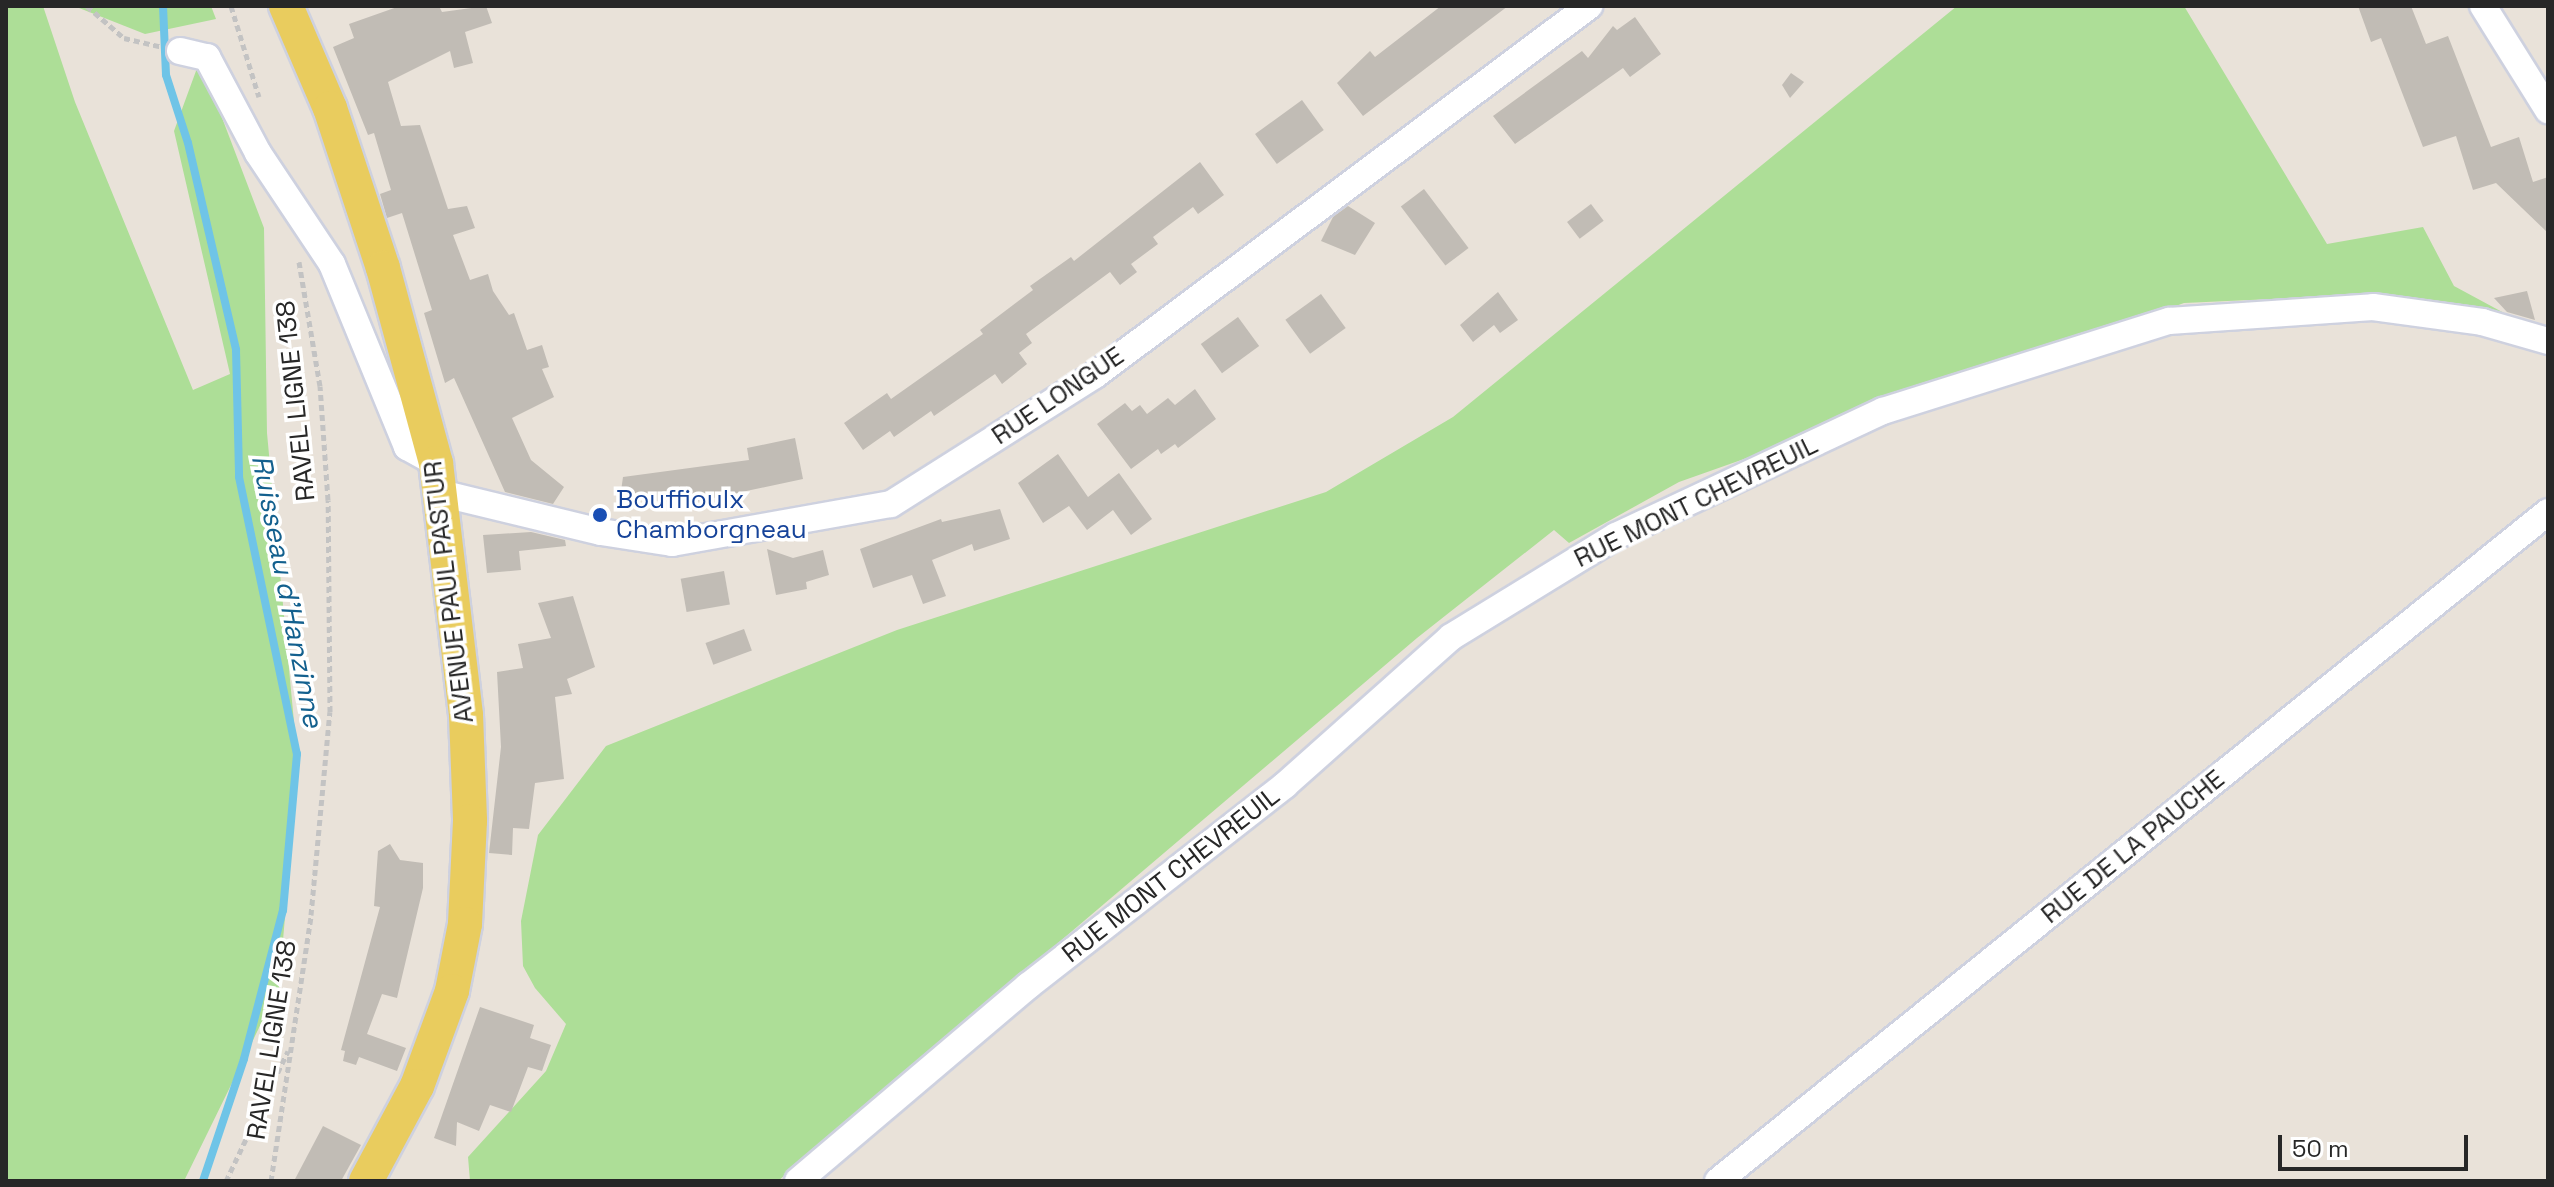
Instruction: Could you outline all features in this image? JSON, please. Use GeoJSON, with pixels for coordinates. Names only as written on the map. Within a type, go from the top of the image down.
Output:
{"type":"FeatureCollection","features":[{"type":"Feature","properties":{"kind":"main road","name":"AVENUE PAUL PASTUR"},"geometry":{"type":"LineString","coordinates":[[286,6],[330,108],[383,268],[438,478],[466,715],[470,821],[465,924],[452,991],[417,1086],[366,1181]]}},
{"type":"Feature","properties":{"kind":"street","name":"RUE LONGUE"},"geometry":{"type":"LineString","coordinates":[[438,478],[601,532],[672,543],[891,504],[1095,375],[1589,6]]}},
{"type":"Feature","properties":{"kind":"street"},"geometry":{"type":"LineString","coordinates":[[2483,6],[2548,110]]}},
{"type":"Feature","properties":{"kind":"street"},"geometry":{"type":"LineString","coordinates":[[180,51],[207,57],[258,153],[332,264],[407,447],[438,478]]}},
{"type":"Feature","properties":{"kind":"street","name":"RUE MONT CHEVREUIL"},"geometry":{"type":"LineString","coordinates":[[798,1181],[1028,986],[1285,785],[1451,637],[1616,536],[1883,411],[2169,321],[2373,307],[2482,322],[2548,341]]}},
{"type":"Feature","properties":{"kind":"street","name":"RUE DE LA PAUCHE"},"geometry":{"type":"LineString","coordinates":[[1718,1181],[2548,512]]}},
{"type":"Feature","properties":{"kind":"path"},"geometry":{"type":"LineString","coordinates":[[87,6],[124,38],[154,45]]}},
{"type":"Feature","properties":{"kind":"path"},"geometry":{"type":"LineString","coordinates":[[231,6],[260,100]]}},
{"type":"Feature","properties":{"kind":"path","name":"RAVEL LIGNE 138"},"geometry":{"type":"LineString","coordinates":[[271,1181],[323,812],[331,635],[320,386],[295,246]]}},
{"type":"Feature","properties":{"kind":"path"},"geometry":{"type":"LineString","coordinates":[[226,1181],[292,1043]]}},
{"type":"Feature","properties":{"kind":"green space"},"geometry":{"type":"Polygon","coordinates":[[[6,6],[43,6],[75,102],[193,390],[230,374],[174,131],[200,60],[264,228],[267,433],[298,765],[279,987],[184,1181],[6,1181],[6,6]]]}},
{"type":"Feature","properties":{"kind":"green space"},"geometry":{"type":"Polygon","coordinates":[[[74,6],[211,6],[216,19],[145,34],[74,6]]]}},
{"type":"Feature","properties":{"kind":"green space"},"geometry":{"type":"Polygon","coordinates":[[[1957,6],[2184,6],[2327,244],[2423,227],[2454,286],[2504,313],[2380,294],[2184,303],[1679,482],[1569,543],[1554,530],[1417,638],[778,1181],[470,1181],[468,1157],[546,1071],[566,1024],[535,988],[523,966],[521,921],[538,835],[606,746],[897,630],[1326,492],[1453,417],[1957,6]]]}},
{"type":"Feature","properties":{"kind":"building"},"geometry":{"type":"Polygon","coordinates":[[[400,6],[439,6],[442,12],[486,6],[492,23],[465,32],[473,63],[454,68],[450,51],[388,82],[401,126],[420,125],[448,209],[467,206],[475,228],[453,235],[470,280],[488,274],[493,291],[509,315],[514,313],[527,350],[542,345],[549,367],[542,369],[554,397],[512,418],[531,460],[564,487],[553,504],[505,492],[454,378],[445,383],[424,313],[432,310],[402,213],[387,218],[380,194],[391,190],[374,133],[368,135],[333,47],[354,38],[349,24],[400,6]]]}},
{"type":"Feature","properties":{"kind":"building"},"geometry":{"type":"Polygon","coordinates":[[[1441,6],[1508,6],[1363,116],[1337,83],[1370,51],[1375,57],[1441,6]]]}},
{"type":"Feature","properties":{"kind":"building"},"geometry":{"type":"Polygon","coordinates":[[[2358,6],[2411,6],[2426,44],[2448,36],[2491,147],[2519,137],[2533,182],[2548,177],[2548,233],[2496,183],[2473,190],[2456,136],[2423,147],[2381,38],[2371,42],[2358,6]]]}},
{"type":"Feature","properties":{"kind":"building"},"geometry":{"type":"Polygon","coordinates":[[[1635,17],[1661,54],[1630,77],[1623,68],[1515,144],[1493,116],[1582,51],[1588,58],[1613,26],[1617,30],[1635,17]]]}},
{"type":"Feature","properties":{"kind":"building"},"geometry":{"type":"Polygon","coordinates":[[[1791,73],[1804,82],[1790,98],[1782,85],[1791,73]]]}},
{"type":"Feature","properties":{"kind":"building"},"geometry":{"type":"Polygon","coordinates":[[[1302,100],[1324,130],[1277,164],[1255,134],[1302,100]]]}},
{"type":"Feature","properties":{"kind":"building"},"geometry":{"type":"Polygon","coordinates":[[[1200,162],[1224,195],[1198,214],[1193,207],[1153,237],[1158,244],[1131,264],[1137,272],[1120,285],[1110,272],[1026,334],[1032,343],[1019,353],[1027,364],[1002,384],[995,374],[934,416],[931,411],[894,437],[890,431],[863,450],[844,423],[887,393],[891,399],[983,334],[980,330],[1033,290],[1030,286],[1071,257],[1074,261],[1200,162]]]}},
{"type":"Feature","properties":{"kind":"building"},"geometry":{"type":"Polygon","coordinates":[[[1424,189],[1469,248],[1445,266],[1401,206],[1424,189]]]}},
{"type":"Feature","properties":{"kind":"building"},"geometry":{"type":"Polygon","coordinates":[[[1591,204],[1604,221],[1580,239],[1567,222],[1591,204]]]}},
{"type":"Feature","properties":{"kind":"building"},"geometry":{"type":"Polygon","coordinates":[[[1348,206],[1375,223],[1355,255],[1321,241],[1333,217],[1348,206]]]}},
{"type":"Feature","properties":{"kind":"building"},"geometry":{"type":"Polygon","coordinates":[[[2527,291],[2535,320],[2507,312],[2494,298],[2527,291]]]}},
{"type":"Feature","properties":{"kind":"building"},"geometry":{"type":"Polygon","coordinates":[[[1498,292],[1518,320],[1500,333],[1494,325],[1473,342],[1460,325],[1498,292]]]}},
{"type":"Feature","properties":{"kind":"building"},"geometry":{"type":"Polygon","coordinates":[[[1321,294],[1346,328],[1310,354],[1285,320],[1321,294]]]}},
{"type":"Feature","properties":{"kind":"building"},"geometry":{"type":"Polygon","coordinates":[[[1238,317],[1259,346],[1222,373],[1201,344],[1238,317]]]}},
{"type":"Feature","properties":{"kind":"building"},"geometry":{"type":"Polygon","coordinates":[[[1195,389],[1216,419],[1178,448],[1175,444],[1161,454],[1158,449],[1131,469],[1097,424],[1125,403],[1132,411],[1140,405],[1147,414],[1168,398],[1175,405],[1195,389]]]}},
{"type":"Feature","properties":{"kind":"building"},"geometry":{"type":"Polygon","coordinates":[[[795,438],[803,479],[671,507],[670,502],[620,498],[623,477],[749,460],[747,448],[795,438]]]}},
{"type":"Feature","properties":{"kind":"building"},"geometry":{"type":"Polygon","coordinates":[[[1058,454],[1088,497],[1119,473],[1152,519],[1131,535],[1113,510],[1087,530],[1069,506],[1043,523],[1018,483],[1058,454]]]}},
{"type":"Feature","properties":{"kind":"building"},"geometry":{"type":"Polygon","coordinates":[[[1000,509],[1010,539],[974,551],[972,544],[932,560],[946,596],[923,604],[912,575],[873,588],[860,549],[941,519],[942,522],[1000,509]]]}},
{"type":"Feature","properties":{"kind":"building"},"geometry":{"type":"Polygon","coordinates":[[[531,532],[565,540],[566,546],[519,551],[521,570],[487,573],[483,535],[531,532]]]}},
{"type":"Feature","properties":{"kind":"building"},"geometry":{"type":"Polygon","coordinates":[[[767,549],[793,558],[823,550],[829,575],[806,582],[807,589],[776,595],[767,549]]]}},
{"type":"Feature","properties":{"kind":"building"},"geometry":{"type":"Polygon","coordinates":[[[724,571],[730,604],[687,612],[681,579],[724,571]]]}},
{"type":"Feature","properties":{"kind":"building"},"geometry":{"type":"Polygon","coordinates":[[[573,596],[595,667],[567,679],[572,694],[555,697],[564,779],[535,783],[529,829],[513,828],[512,855],[489,853],[501,747],[497,672],[523,668],[518,644],[551,638],[538,603],[573,596]]]}},
{"type":"Feature","properties":{"kind":"building"},"geometry":{"type":"Polygon","coordinates":[[[744,629],[752,651],[713,665],[705,643],[744,629]]]}},
{"type":"Feature","properties":{"kind":"building"},"geometry":{"type":"Polygon","coordinates":[[[390,844],[400,860],[423,863],[423,888],[397,998],[382,994],[367,1034],[406,1048],[397,1071],[359,1057],[356,1065],[343,1061],[345,1051],[341,1050],[380,907],[374,906],[378,851],[390,844]]]}},
{"type":"Feature","properties":{"kind":"building"},"geometry":{"type":"Polygon","coordinates":[[[480,1007],[534,1025],[530,1038],[551,1045],[542,1071],[528,1067],[511,1112],[490,1105],[479,1131],[457,1122],[456,1146],[434,1138],[480,1007]]]}},
{"type":"Feature","properties":{"kind":"building"},"geometry":{"type":"Polygon","coordinates":[[[323,1126],[361,1145],[341,1181],[294,1181],[323,1126]]]}},
{"type":"Feature","properties":{"kind":"waterway","name":"Ruisseau d'Hanzinne"},"geometry":{"type":"LineString","coordinates":[[163,6],[166,75],[188,143],[236,350],[239,477],[297,754],[283,910],[244,1059],[203,1181]]}},
{"type":"Feature","properties":{"kind":"place","name":"Bouffioulx Chamborgneau"},"geometry":{"type":"Point","coordinates":[600,515]}}]}
